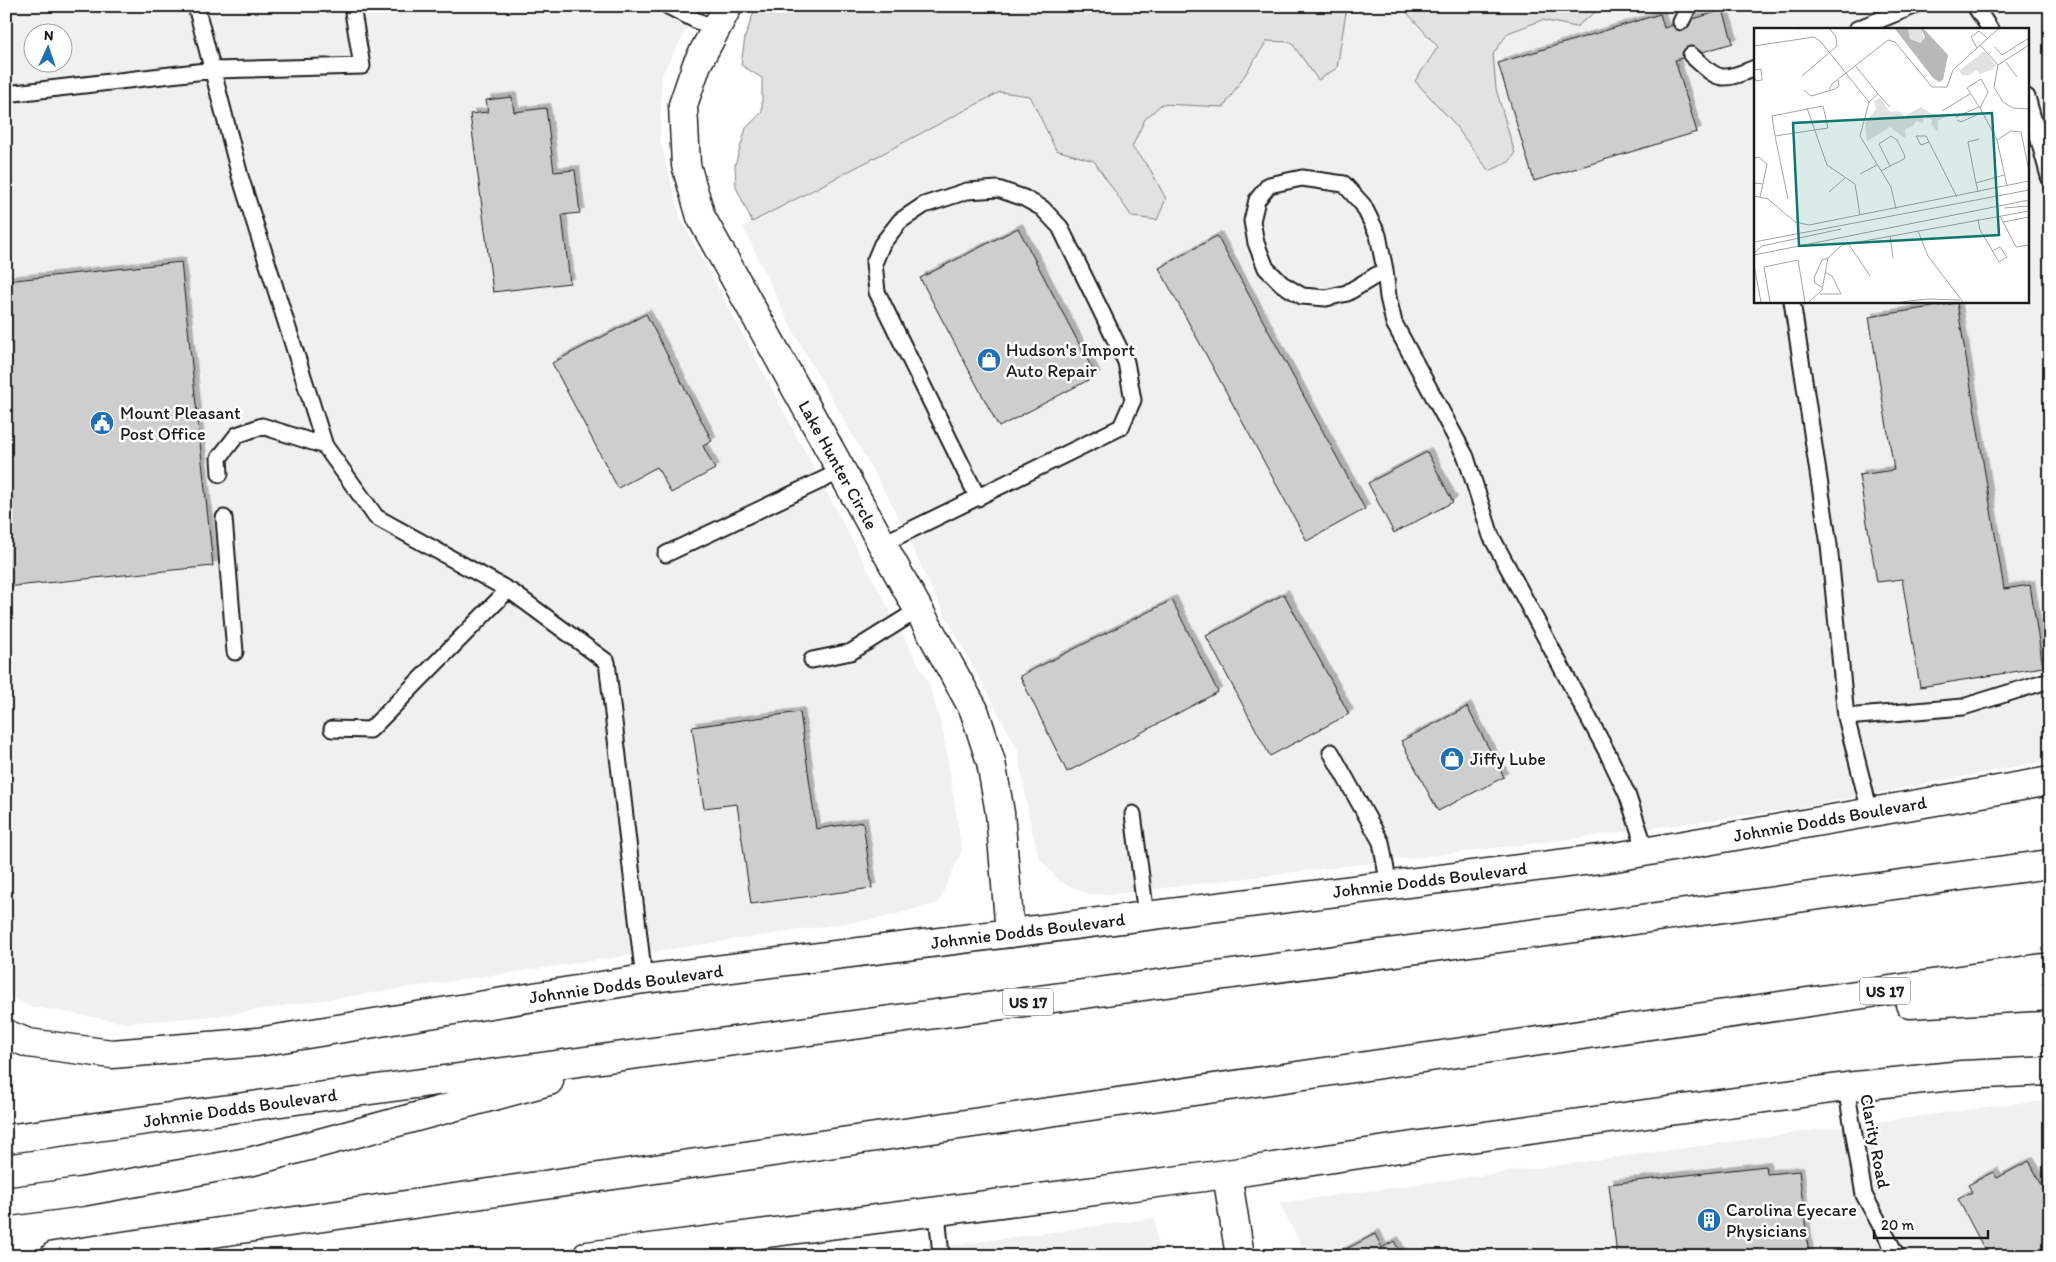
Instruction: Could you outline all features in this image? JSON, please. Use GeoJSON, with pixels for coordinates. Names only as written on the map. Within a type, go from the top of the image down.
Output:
{"type":"FeatureCollection","features":[{"type":"Feature","properties":{"kind":"main road","name":"Lake Hunter Circle"},"geometry":{"type":"LineString","coordinates":[[728,6],[697,64],[683,105],[686,165],[698,208],[701,217],[974,710],[991,762],[1000,813],[1010,933]]}},
{"type":"Feature","properties":{"kind":"main road","name":"Johnnie Dodds Boulevard"},"geometry":{"type":"LineString","coordinates":[[6,1034],[28,1043],[112,1054],[258,1042],[644,979],[1389,886],[1646,851],[2050,781]]}},
{"type":"Feature","properties":{"kind":"main road","name":"Johnnie Dodds Boulevard"},"geometry":{"type":"LineString","coordinates":[[6,1139],[2050,864]]}},
{"type":"Feature","properties":{"kind":"main road","name":"US 17"},"geometry":{"type":"LineString","coordinates":[[54,1256],[2050,967]]}},
{"type":"Feature","properties":{"kind":"main road"},"geometry":{"type":"LineString","coordinates":[[1721,1015],[2050,996]]}},
{"type":"Feature","properties":{"kind":"main road"},"geometry":{"type":"LineString","coordinates":[[6,1202],[81,1192],[253,1161],[654,1052]]}},
{"type":"Feature","properties":{"kind":"main road"},"geometry":{"type":"LineString","coordinates":[[587,1256],[1227,1174],[1433,1143],[1846,1087],[1962,1075],[2050,1071]]}},
{"type":"Feature","properties":{"kind":"main road"},"geometry":{"type":"LineString","coordinates":[[1227,1174],[1240,1256]]}},
{"type":"Feature","properties":{"kind":"lane"},"geometry":{"type":"LineString","coordinates":[[196,6],[240,176],[325,446],[376,517],[508,590],[607,662],[644,979]]}},
{"type":"Feature","properties":{"kind":"lane"},"geometry":{"type":"LineString","coordinates":[[6,94],[214,70],[362,66],[352,6]]}},
{"type":"Feature","properties":{"kind":"lane"},"geometry":{"type":"LineString","coordinates":[[668,6],[715,30]]}},
{"type":"Feature","properties":{"kind":"lane"},"geometry":{"type":"LineString","coordinates":[[1681,22],[1691,6]]}},
{"type":"Feature","properties":{"kind":"lane"},"geometry":{"type":"LineString","coordinates":[[1859,28],[1914,6]]}},
{"type":"Feature","properties":{"kind":"lane"},"geometry":{"type":"LineString","coordinates":[[1975,6],[1989,28]]}},
{"type":"Feature","properties":{"kind":"lane"},"geometry":{"type":"LineString","coordinates":[[1691,55],[1715,76],[1727,78],[1749,71]]}},
{"type":"Feature","properties":{"kind":"lane"},"geometry":{"type":"LineString","coordinates":[[2028,101],[2050,180]]}},
{"type":"Feature","properties":{"kind":"lane"},"geometry":{"type":"LineString","coordinates":[[1385,270],[1347,293],[1326,298],[1302,296],[1282,284],[1266,268],[1256,243],[1252,221],[1257,200],[1269,185],[1302,178],[1344,184],[1363,205],[1378,235],[1385,270],[1388,297],[1394,323],[1466,457],[1491,536],[1608,754],[1627,794],[1646,851]]}},
{"type":"Feature","properties":{"kind":"lane"},"geometry":{"type":"LineString","coordinates":[[882,544],[978,498],[1121,426],[1133,400],[1126,362],[1060,227],[1042,208],[1024,198],[998,189],[968,191],[924,205],[900,221],[882,244],[874,263],[877,292],[978,498]]}},
{"type":"Feature","properties":{"kind":"lane"},"geometry":{"type":"LineString","coordinates":[[1792,302],[1829,545],[1846,716],[1870,812]]}},
{"type":"Feature","properties":{"kind":"lane"},"geometry":{"type":"LineString","coordinates":[[220,474],[220,458],[237,435],[262,426],[325,446]]}},
{"type":"Feature","properties":{"kind":"lane"},"geometry":{"type":"LineString","coordinates":[[666,554],[841,471]]}},
{"type":"Feature","properties":{"kind":"lane"},"geometry":{"type":"LineString","coordinates":[[224,518],[235,652]]}},
{"type":"Feature","properties":{"kind":"lane"},"geometry":{"type":"LineString","coordinates":[[332,729],[370,730],[508,590]]}},
{"type":"Feature","properties":{"kind":"lane"},"geometry":{"type":"LineString","coordinates":[[812,660],[851,652],[918,610]]}},
{"type":"Feature","properties":{"kind":"lane"},"geometry":{"type":"LineString","coordinates":[[1846,716],[1963,707],[2050,680]]}},
{"type":"Feature","properties":{"kind":"lane"},"geometry":{"type":"LineString","coordinates":[[1331,752],[1381,842],[1389,886]]}},
{"type":"Feature","properties":{"kind":"lane"},"geometry":{"type":"LineString","coordinates":[[1133,814],[1146,916]]}},
{"type":"Feature","properties":{"kind":"lane","name":"Clarity Road"},"geometry":{"type":"LineString","coordinates":[[1846,1087],[1864,1195],[1897,1256]]}},
{"type":"Feature","properties":{"kind":"lane"},"geometry":{"type":"LineString","coordinates":[[937,1212],[941,1256]]}},
{"type":"Feature","properties":{"kind":"shaded area"},"geometry":{"type":"Polygon","coordinates":[[[6,6],[700,6],[662,74],[660,139],[680,217],[929,684],[944,736],[962,851],[938,903],[882,918],[216,1016],[126,1023],[29,1006],[6,993],[6,6]]]}},
{"type":"Feature","properties":{"kind":"shaded area"},"geometry":{"type":"Polygon","coordinates":[[[756,6],[1347,6],[1337,68],[1318,80],[1291,42],[1267,41],[1224,107],[1162,104],[1145,119],[1132,147],[1150,169],[1166,199],[1157,220],[1132,217],[1094,161],[1056,150],[1030,96],[1000,92],[752,222],[736,187],[735,165],[746,128],[762,112],[762,78],[741,65],[745,37],[756,6]]]}},
{"type":"Feature","properties":{"kind":"shaded area"},"geometry":{"type":"Polygon","coordinates":[[[1126,6],[2050,6],[2050,760],[1792,809],[1578,838],[1115,894],[1088,894],[1060,882],[1039,858],[1029,817],[1018,750],[932,590],[891,502],[794,333],[743,227],[1066,58],[1126,6]]]}},
{"type":"Feature","properties":{"kind":"shaded area"},"geometry":{"type":"Polygon","coordinates":[[[1401,6],[1593,6],[1598,10],[1576,27],[1542,20],[1508,33],[1493,54],[1496,89],[1515,154],[1509,162],[1489,171],[1451,120],[1415,81],[1438,47],[1401,6]]]}},
{"type":"Feature","properties":{"kind":"shaded area"},"geometry":{"type":"Polygon","coordinates":[[[2050,1101],[2050,1256],[1307,1256],[1279,1203],[2010,1104],[2050,1101]]]}},
{"type":"Feature","properties":{"kind":"shaded area"},"geometry":{"type":"Polygon","coordinates":[[[1155,1218],[1159,1256],[875,1256],[1155,1218]]]}},
{"type":"Feature","properties":{"kind":"building"},"geometry":{"type":"Polygon","coordinates":[[[1723,10],[1733,43],[1675,60],[1697,132],[1534,181],[1498,63],[1660,14],[1664,28],[1723,10]]]}},
{"type":"Feature","properties":{"kind":"building"},"geometry":{"type":"Polygon","coordinates":[[[512,97],[514,112],[546,108],[554,172],[575,170],[580,213],[562,215],[570,283],[493,292],[470,114],[488,112],[486,100],[512,97]]]}},
{"type":"Feature","properties":{"kind":"building"},"geometry":{"type":"Polygon","coordinates":[[[1018,228],[1096,376],[999,427],[920,278],[1018,228]]]}},
{"type":"Feature","properties":{"kind":"building"},"geometry":{"type":"Polygon","coordinates":[[[1217,236],[1365,509],[1307,541],[1159,268],[1217,236]]]}},
{"type":"Feature","properties":{"kind":"building","name":"Mount Pleasant Post Office"},"geometry":{"type":"Polygon","coordinates":[[[181,262],[213,566],[6,587],[6,281],[181,262]]]}},
{"type":"Feature","properties":{"kind":"building"},"geometry":{"type":"Polygon","coordinates":[[[1957,303],[2004,589],[2030,585],[2043,667],[1920,687],[1902,579],[1877,582],[1859,475],[1894,470],[1869,317],[1957,303]]]}},
{"type":"Feature","properties":{"kind":"building"},"geometry":{"type":"Polygon","coordinates":[[[646,314],[712,441],[703,446],[715,469],[671,493],[657,467],[618,488],[552,363],[646,314]]]}},
{"type":"Feature","properties":{"kind":"building"},"geometry":{"type":"Polygon","coordinates":[[[1427,452],[1453,502],[1394,533],[1368,483],[1427,452]]]}},
{"type":"Feature","properties":{"kind":"building"},"geometry":{"type":"Polygon","coordinates":[[[1284,594],[1349,714],[1270,756],[1206,636],[1284,594]]]}},
{"type":"Feature","properties":{"kind":"building"},"geometry":{"type":"Polygon","coordinates":[[[1172,600],[1218,692],[1067,772],[1020,676],[1172,600]]]}},
{"type":"Feature","properties":{"kind":"building","name":"Jiffy Lube"},"geometry":{"type":"Polygon","coordinates":[[[1467,707],[1504,777],[1438,811],[1401,741],[1467,707]]]}},
{"type":"Feature","properties":{"kind":"building"},"geometry":{"type":"Polygon","coordinates":[[[800,712],[816,829],[863,822],[872,888],[751,904],[737,804],[704,808],[692,727],[800,712]]]}},
{"type":"Feature","properties":{"kind":"building"},"geometry":{"type":"Polygon","coordinates":[[[2029,1161],[2050,1200],[2050,1256],[1988,1256],[1958,1199],[1972,1192],[1968,1185],[1993,1172],[1997,1178],[2029,1161]]]}},
{"type":"Feature","properties":{"kind":"building","name":"Carolina Eyecare Physicians"},"geometry":{"type":"Polygon","coordinates":[[[1766,1166],[1767,1174],[1799,1171],[1809,1256],[1617,1256],[1609,1184],[1766,1166]]]}},
{"type":"Feature","properties":{"kind":"building"},"geometry":{"type":"Polygon","coordinates":[[[1375,1234],[1382,1248],[1394,1241],[1401,1254],[1397,1256],[1333,1256],[1375,1234]]]}},
{"type":"Feature","properties":{"kind":"place","name":"Hudson's Import Auto Repair"},"geometry":{"type":"Point","coordinates":[989,360]}},
{"type":"Feature","properties":{"kind":"place","name":"Mount Pleasant Post Office"},"geometry":{"type":"Point","coordinates":[102,423]}},
{"type":"Feature","properties":{"kind":"place","name":"Jiffy Lube"},"geometry":{"type":"Point","coordinates":[1452,759]}},
{"type":"Feature","properties":{"kind":"place","name":"Carolina Eyecare Physicians"},"geometry":{"type":"Point","coordinates":[1709,1220]}}]}
